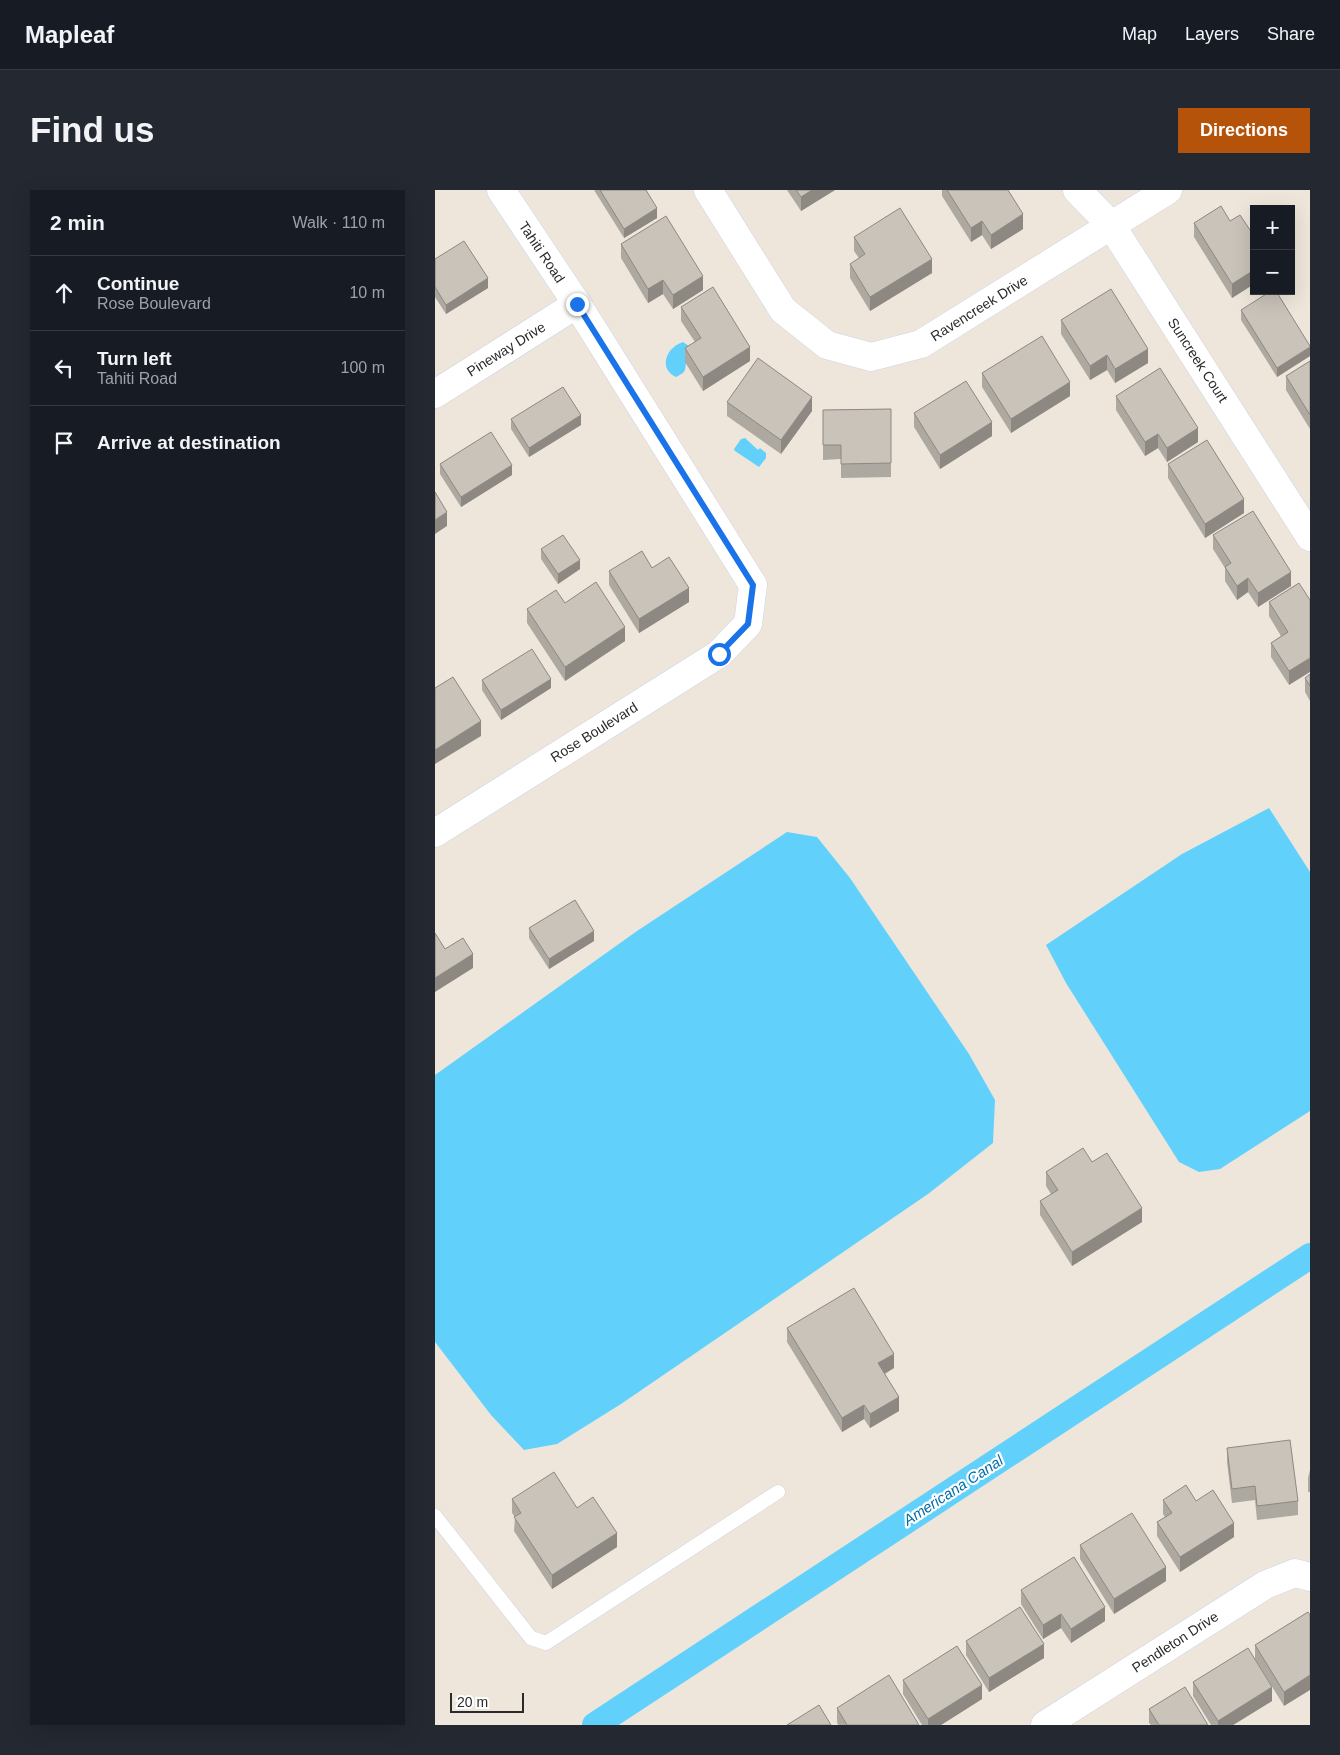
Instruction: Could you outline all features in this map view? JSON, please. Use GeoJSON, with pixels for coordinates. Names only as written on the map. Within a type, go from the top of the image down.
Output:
{"type":"FeatureCollection","features":[{"type":"Feature","properties":{"kind":"street","name":"Tahiti Road"},"geometry":{"type":"LineString","coordinates":[[501,190],[577,304],[753,585],[748,624]]}},
{"type":"Feature","properties":{"kind":"street","name":"Ravencreek Drive"},"geometry":{"type":"LineString","coordinates":[[708,190],[783,310],[827,345],[871,358],[921,344],[1168,190]]}},
{"type":"Feature","properties":{"kind":"street","name":"Suncreek Court"},"geometry":{"type":"LineString","coordinates":[[1077,190],[1111,225],[1310,537]]}},
{"type":"Feature","properties":{"kind":"street","name":"Pineway Drive"},"geometry":{"type":"LineString","coordinates":[[435,394],[577,304]]}},
{"type":"Feature","properties":{"kind":"street","name":"Rose Boulevard"},"geometry":{"type":"LineString","coordinates":[[435,834],[719,654],[748,624]]}},
{"type":"Feature","properties":{"kind":"street","name":"Pendleton Drive"},"geometry":{"type":"LineString","coordinates":[[1045,1725],[1265,1585],[1295,1573],[1310,1577]]}},
{"type":"Feature","properties":{"kind":"lane"},"geometry":{"type":"LineString","coordinates":[[435,1516],[531,1638],[546,1643],[778,1492]]}},
{"type":"Feature","properties":{"kind":"water"},"geometry":{"type":"Polygon","coordinates":[[[683,342],[689,346],[685,370],[676,377],[667,369],[666,358],[672,348],[683,342]]]}},
{"type":"Feature","properties":{"kind":"water"},"geometry":{"type":"Polygon","coordinates":[[[745,438],[758,450],[760,448],[766,453],[766,458],[759,467],[734,449],[741,439],[745,438]]]}},
{"type":"Feature","properties":{"kind":"water"},"geometry":{"type":"Polygon","coordinates":[[[1269,808],[1310,872],[1310,1111],[1220,1169],[1199,1172],[1179,1162],[1066,983],[1046,945],[1182,854],[1269,808]]]}},
{"type":"Feature","properties":{"kind":"water"},"geometry":{"type":"Polygon","coordinates":[[[787,832],[817,837],[850,878],[969,1054],[995,1100],[993,1143],[928,1194],[621,1404],[557,1444],[524,1450],[491,1415],[435,1342],[435,1075],[637,931],[787,832]]]}},
{"type":"Feature","properties":{"kind":"building"},"geometry":{"type":"Polygon","coordinates":[[[600,190],[646,190],[657,208],[624,229],[600,190]]]}},
{"type":"Feature","properties":{"kind":"building"},"geometry":{"type":"Polygon","coordinates":[[[796,190],[812,190],[801,197],[796,190]]]}},
{"type":"Feature","properties":{"kind":"building"},"geometry":{"type":"Polygon","coordinates":[[[947,190],[1008,190],[1023,214],[991,235],[982,221],[971,228],[947,190]]]}},
{"type":"Feature","properties":{"kind":"building"},"geometry":{"type":"Polygon","coordinates":[[[1221,206],[1230,221],[1240,215],[1250,230],[1250,273],[1232,284],[1194,223],[1221,206]]]}},
{"type":"Feature","properties":{"kind":"building"},"geometry":{"type":"Polygon","coordinates":[[[900,208],[932,259],[870,297],[850,264],[865,254],[854,237],[900,208]]]}},
{"type":"Feature","properties":{"kind":"building"},"geometry":{"type":"Polygon","coordinates":[[[666,216],[703,276],[673,295],[663,280],[648,289],[621,244],[666,216]]]}},
{"type":"Feature","properties":{"kind":"building"},"geometry":{"type":"Polygon","coordinates":[[[464,241],[488,278],[446,305],[435,287],[435,259],[464,241]]]}},
{"type":"Feature","properties":{"kind":"building"},"geometry":{"type":"Polygon","coordinates":[[[713,287],[750,347],[703,377],[685,348],[701,338],[681,307],[713,287]]]}},
{"type":"Feature","properties":{"kind":"building"},"geometry":{"type":"Polygon","coordinates":[[[1111,289],[1148,349],[1115,369],[1107,355],[1090,366],[1061,320],[1111,289]]]}},
{"type":"Feature","properties":{"kind":"building"},"geometry":{"type":"Polygon","coordinates":[[[1265,295],[1278,295],[1310,347],[1277,368],[1241,310],[1265,295]]]}},
{"type":"Feature","properties":{"kind":"building"},"geometry":{"type":"Polygon","coordinates":[[[1042,336],[1070,382],[1011,419],[982,373],[1042,336]]]}},
{"type":"Feature","properties":{"kind":"building"},"geometry":{"type":"Polygon","coordinates":[[[758,358],[812,397],[781,440],[727,402],[758,358]]]}},
{"type":"Feature","properties":{"kind":"building"},"geometry":{"type":"Polygon","coordinates":[[[1310,361],[1310,415],[1286,376],[1310,361]]]}},
{"type":"Feature","properties":{"kind":"building"},"geometry":{"type":"Polygon","coordinates":[[[1160,368],[1198,428],[1167,448],[1158,434],[1145,442],[1116,396],[1160,368]]]}},
{"type":"Feature","properties":{"kind":"building"},"geometry":{"type":"Polygon","coordinates":[[[966,381],[992,422],[940,455],[914,413],[966,381]]]}},
{"type":"Feature","properties":{"kind":"building"},"geometry":{"type":"Polygon","coordinates":[[[563,387],[581,415],[529,448],[511,419],[563,387]]]}},
{"type":"Feature","properties":{"kind":"building"},"geometry":{"type":"Polygon","coordinates":[[[891,409],[891,463],[841,464],[841,445],[823,445],[823,410],[891,409]]]}},
{"type":"Feature","properties":{"kind":"building"},"geometry":{"type":"Polygon","coordinates":[[[491,432],[512,465],[461,497],[440,464],[491,432]]]}},
{"type":"Feature","properties":{"kind":"building"},"geometry":{"type":"Polygon","coordinates":[[[1207,440],[1244,499],[1205,524],[1168,464],[1207,440]]]}},
{"type":"Feature","properties":{"kind":"building"},"geometry":{"type":"Polygon","coordinates":[[[435,492],[447,512],[435,520],[435,492]]]}},
{"type":"Feature","properties":{"kind":"building"},"geometry":{"type":"Polygon","coordinates":[[[1253,511],[1291,572],[1258,593],[1248,578],[1237,586],[1225,567],[1231,563],[1213,535],[1253,511]]]}},
{"type":"Feature","properties":{"kind":"building"},"geometry":{"type":"Polygon","coordinates":[[[563,535],[580,560],[558,574],[541,549],[563,535]]]}},
{"type":"Feature","properties":{"kind":"building"},"geometry":{"type":"Polygon","coordinates":[[[642,551],[652,568],[669,557],[689,588],[639,619],[609,571],[642,551]]]}},
{"type":"Feature","properties":{"kind":"building"},"geometry":{"type":"Polygon","coordinates":[[[596,582],[625,627],[565,667],[527,609],[556,590],[565,603],[596,582]]]}},
{"type":"Feature","properties":{"kind":"building"},"geometry":{"type":"Polygon","coordinates":[[[1299,583],[1310,600],[1310,658],[1289,671],[1271,643],[1288,632],[1269,602],[1299,583]]]}},
{"type":"Feature","properties":{"kind":"building"},"geometry":{"type":"Polygon","coordinates":[[[532,649],[551,679],[501,710],[482,680],[532,649]]]}},
{"type":"Feature","properties":{"kind":"building"},"geometry":{"type":"Polygon","coordinates":[[[1310,674],[1310,686],[1305,678],[1310,674]]]}},
{"type":"Feature","properties":{"kind":"building"},"geometry":{"type":"Polygon","coordinates":[[[453,677],[481,721],[435,750],[435,688],[453,677]]]}},
{"type":"Feature","properties":{"kind":"building"},"geometry":{"type":"Polygon","coordinates":[[[575,900],[594,931],[549,959],[529,928],[575,900]]]}},
{"type":"Feature","properties":{"kind":"building"},"geometry":{"type":"Polygon","coordinates":[[[435,933],[445,949],[463,938],[473,954],[435,978],[435,933]]]}},
{"type":"Feature","properties":{"kind":"building"},"geometry":{"type":"Polygon","coordinates":[[[1083,1148],[1092,1162],[1107,1153],[1142,1208],[1072,1252],[1040,1201],[1058,1190],[1046,1172],[1083,1148]]]}},
{"type":"Feature","properties":{"kind":"building"},"geometry":{"type":"Polygon","coordinates":[[[854,1288],[894,1354],[878,1363],[899,1397],[870,1414],[864,1405],[842,1418],[787,1328],[854,1288]]]}},
{"type":"Feature","properties":{"kind":"building"},"geometry":{"type":"Polygon","coordinates":[[[1290,1440],[1298,1501],[1257,1506],[1255,1486],[1232,1489],[1227,1448],[1290,1440]]]}},
{"type":"Feature","properties":{"kind":"building"},"geometry":{"type":"Polygon","coordinates":[[[554,1472],[577,1508],[593,1497],[617,1533],[552,1575],[514,1517],[521,1513],[512,1499],[554,1472]]]}},
{"type":"Feature","properties":{"kind":"building"},"geometry":{"type":"Polygon","coordinates":[[[1186,1485],[1196,1501],[1213,1490],[1234,1523],[1180,1557],[1157,1522],[1172,1513],[1163,1500],[1186,1485]]]}},
{"type":"Feature","properties":{"kind":"building"},"geometry":{"type":"Polygon","coordinates":[[[1132,1513],[1166,1567],[1114,1599],[1080,1545],[1132,1513]]]}},
{"type":"Feature","properties":{"kind":"building"},"geometry":{"type":"Polygon","coordinates":[[[1074,1557],[1105,1607],[1071,1629],[1061,1614],[1043,1625],[1021,1590],[1074,1557]]]}},
{"type":"Feature","properties":{"kind":"building"},"geometry":{"type":"Polygon","coordinates":[[[1020,1607],[1044,1644],[989,1678],[966,1641],[1020,1607]]]}},
{"type":"Feature","properties":{"kind":"building"},"geometry":{"type":"Polygon","coordinates":[[[1308,1612],[1310,1615],[1310,1675],[1284,1692],[1255,1645],[1308,1612]]]}},
{"type":"Feature","properties":{"kind":"building"},"geometry":{"type":"Polygon","coordinates":[[[957,1646],[982,1685],[928,1719],[903,1680],[957,1646]]]}},
{"type":"Feature","properties":{"kind":"building"},"geometry":{"type":"Polygon","coordinates":[[[1248,1648],[1272,1687],[1218,1721],[1193,1682],[1248,1648]]]}},
{"type":"Feature","properties":{"kind":"building"},"geometry":{"type":"Polygon","coordinates":[[[889,1675],[919,1725],[847,1725],[837,1708],[889,1675]]]}},
{"type":"Feature","properties":{"kind":"building"},"geometry":{"type":"Polygon","coordinates":[[[1185,1687],[1208,1725],[1159,1725],[1149,1709],[1185,1687]]]}},
{"type":"Feature","properties":{"kind":"building"},"geometry":{"type":"Polygon","coordinates":[[[819,1705],[831,1725],[787,1725],[819,1705]]]}},
{"type":"Feature","properties":{"kind":"waterway","name":"Americana Canal"},"geometry":{"type":"LineString","coordinates":[[595,1725],[1310,1256]]}},
{"type":"Feature","properties":{"kind":"route"},"geometry":{"type":"LineString","coordinates":[[577,304],[753,585],[748,624],[719,654]]}}]}
